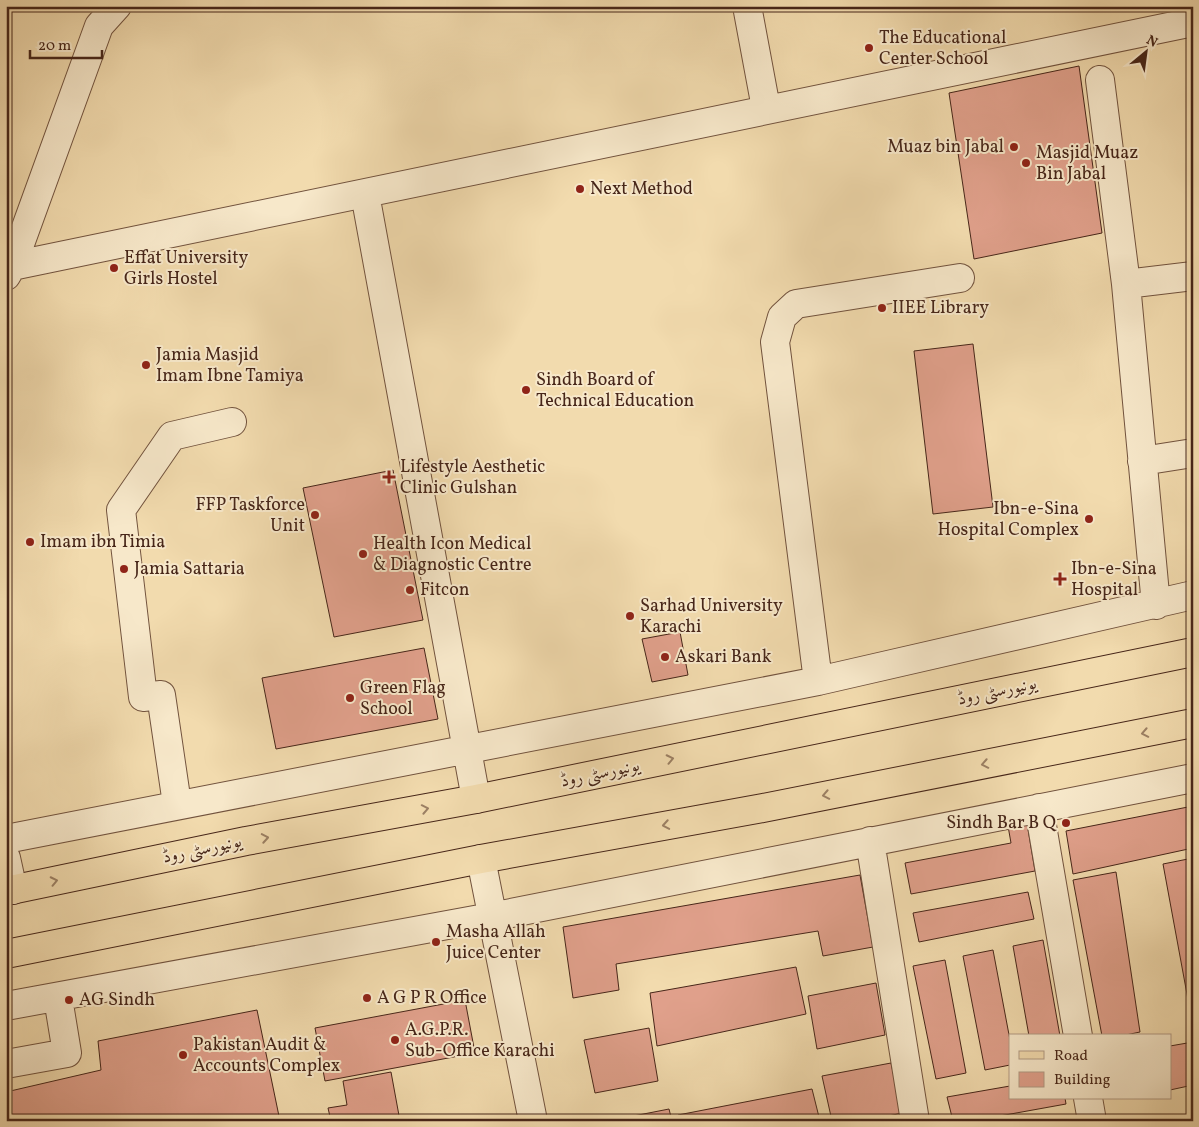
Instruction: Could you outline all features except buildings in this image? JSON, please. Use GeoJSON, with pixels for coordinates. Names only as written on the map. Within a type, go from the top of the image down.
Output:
{"type":"FeatureCollection","features":[{"type":"Feature","properties":{"kind":"main road","name":"یونیورسٹی روڈ"},"geometry":{"type":"LineString","coordinates":[[10,890],[246,841],[476,799],[1193,652]]}},
{"type":"Feature","properties":{"kind":"main road"},"geometry":{"type":"LineString","coordinates":[[6,954],[481,859],[763,808],[1193,723]]}},
{"type":"Feature","properties":{"kind":"street"},"geometry":{"type":"LineString","coordinates":[[9,271],[99,26],[117,6]]}},
{"type":"Feature","properties":{"kind":"street"},"geometry":{"type":"LineString","coordinates":[[747,6],[766,108]]}},
{"type":"Feature","properties":{"kind":"street"},"geometry":{"type":"LineString","coordinates":[[9,271],[766,108],[1193,22]]}},
{"type":"Feature","properties":{"kind":"street"},"geometry":{"type":"LineString","coordinates":[[1100,80],[1126,284],[1156,605]]}},
{"type":"Feature","properties":{"kind":"street"},"geometry":{"type":"LineString","coordinates":[[365,194],[476,799]]}},
{"type":"Feature","properties":{"kind":"street"},"geometry":{"type":"LineString","coordinates":[[1126,284],[1193,276]]}},
{"type":"Feature","properties":{"kind":"street"},"geometry":{"type":"LineString","coordinates":[[818,681],[775,342],[782,316],[796,304],[960,278]]}},
{"type":"Feature","properties":{"kind":"street"},"geometry":{"type":"LineString","coordinates":[[177,804],[161,694],[143,697],[120,510],[172,436],[232,422]]}},
{"type":"Feature","properties":{"kind":"street"},"geometry":{"type":"LineString","coordinates":[[1142,461],[1193,453]]}},
{"type":"Feature","properties":{"kind":"street"},"geometry":{"type":"LineString","coordinates":[[6,839],[177,804],[467,750],[818,681],[1193,595]]}},
{"type":"Feature","properties":{"kind":"street"},"geometry":{"type":"LineString","coordinates":[[6,1006],[58,998],[491,917],[1193,778]]}},
{"type":"Feature","properties":{"kind":"street"},"geometry":{"type":"LineString","coordinates":[[1039,808],[1078,1034]]}},
{"type":"Feature","properties":{"kind":"street"},"geometry":{"type":"LineString","coordinates":[[870,841],[915,1121]]}},
{"type":"Feature","properties":{"kind":"street"},"geometry":{"type":"LineString","coordinates":[[6,858],[10,890]]}},
{"type":"Feature","properties":{"kind":"street"},"geometry":{"type":"LineString","coordinates":[[481,859],[533,1121]]}},
{"type":"Feature","properties":{"kind":"street"},"geometry":{"type":"LineString","coordinates":[[6,1064],[67,1053],[58,998]]}},
{"type":"Feature","properties":{"kind":"street"},"geometry":{"type":"LineString","coordinates":[[1088,1100],[1092,1121]]}},
{"type":"Feature","properties":{"kind":"place","name":"The Educational Center School"},"geometry":{"type":"Point","coordinates":[869,48]}},
{"type":"Feature","properties":{"kind":"place","name":"Muaz bin Jabal"},"geometry":{"type":"Point","coordinates":[1014,147]}},
{"type":"Feature","properties":{"kind":"place","name":"Masjid Muaz Bin Jabal"},"geometry":{"type":"Point","coordinates":[1026,163]}},
{"type":"Feature","properties":{"kind":"place","name":"Next Method"},"geometry":{"type":"Point","coordinates":[580,189]}},
{"type":"Feature","properties":{"kind":"place","name":"Effat University Girls Hostel"},"geometry":{"type":"Point","coordinates":[114,268]}},
{"type":"Feature","properties":{"kind":"place","name":"IIEE Library"},"geometry":{"type":"Point","coordinates":[882,308]}},
{"type":"Feature","properties":{"kind":"place","name":"Jamia Masjid Imam Ibne Tamiya"},"geometry":{"type":"Point","coordinates":[146,365]}},
{"type":"Feature","properties":{"kind":"place","name":"Sindh Board of Technical Education"},"geometry":{"type":"Point","coordinates":[526,390]}},
{"type":"Feature","properties":{"kind":"place","name":"Lifestyle Aesthetic Clinic Gulshan"},"geometry":{"type":"Point","coordinates":[389,477]}},
{"type":"Feature","properties":{"kind":"place","name":"FFP Taskforce Unit"},"geometry":{"type":"Point","coordinates":[315,515]}},
{"type":"Feature","properties":{"kind":"place","name":"Ibn-e-Sina Hospital Complex"},"geometry":{"type":"Point","coordinates":[1089,519]}},
{"type":"Feature","properties":{"kind":"place","name":"Imam ibn Timia"},"geometry":{"type":"Point","coordinates":[30,542]}},
{"type":"Feature","properties":{"kind":"place","name":"Health Icon Medical & Diagnostic Centre"},"geometry":{"type":"Point","coordinates":[363,554]}},
{"type":"Feature","properties":{"kind":"place","name":"Jamia Sattaria"},"geometry":{"type":"Point","coordinates":[124,569]}},
{"type":"Feature","properties":{"kind":"place","name":"Ibn-e-Sina Hospital"},"geometry":{"type":"Point","coordinates":[1060,579]}},
{"type":"Feature","properties":{"kind":"place","name":"Fitcon"},"geometry":{"type":"Point","coordinates":[410,590]}},
{"type":"Feature","properties":{"kind":"place","name":"Sarhad University Karachi"},"geometry":{"type":"Point","coordinates":[630,616]}},
{"type":"Feature","properties":{"kind":"place","name":"Askari Bank"},"geometry":{"type":"Point","coordinates":[665,657]}},
{"type":"Feature","properties":{"kind":"place","name":"Green Flag School"},"geometry":{"type":"Point","coordinates":[350,698]}},
{"type":"Feature","properties":{"kind":"place","name":"Sindh Bar B Q"},"geometry":{"type":"Point","coordinates":[1066,823]}},
{"type":"Feature","properties":{"kind":"place","name":"Masha Allah Juice Center"},"geometry":{"type":"Point","coordinates":[436,942]}},
{"type":"Feature","properties":{"kind":"place","name":"A G P R Office"},"geometry":{"type":"Point","coordinates":[367,998]}},
{"type":"Feature","properties":{"kind":"place","name":"AG Sindh"},"geometry":{"type":"Point","coordinates":[69,1000]}},
{"type":"Feature","properties":{"kind":"place","name":"A.G.P.R. Sub-Office Karachi"},"geometry":{"type":"Point","coordinates":[395,1040]}},
{"type":"Feature","properties":{"kind":"place","name":"Pakistan Audit & Accounts Complex"},"geometry":{"type":"Point","coordinates":[183,1055]}}]}
